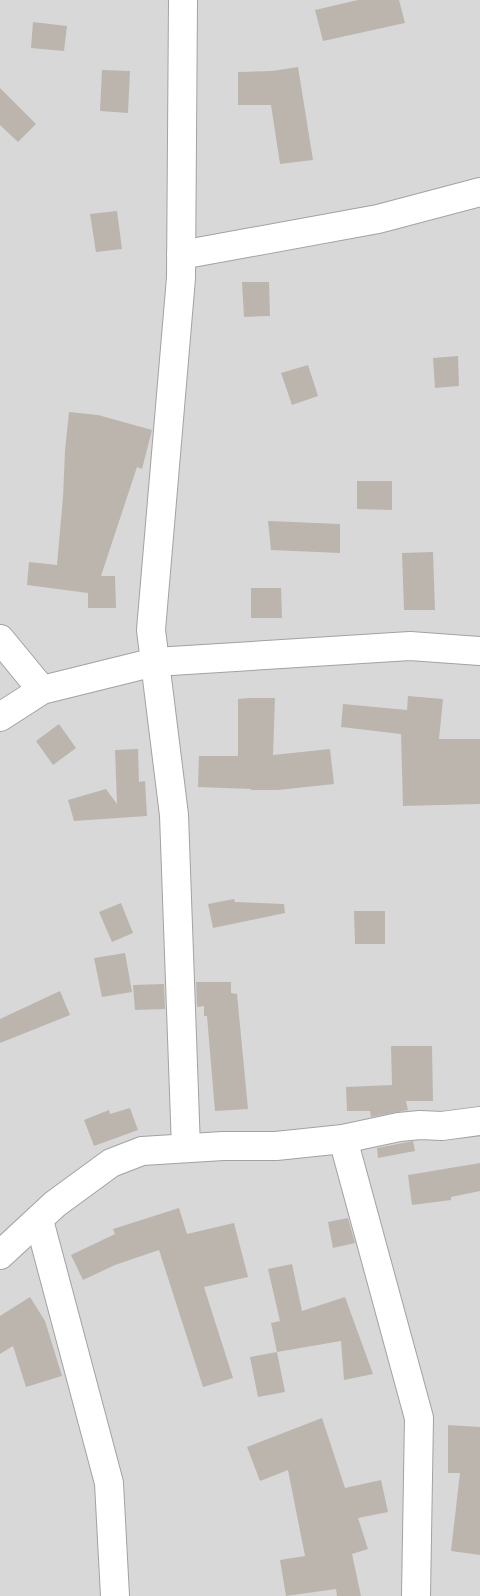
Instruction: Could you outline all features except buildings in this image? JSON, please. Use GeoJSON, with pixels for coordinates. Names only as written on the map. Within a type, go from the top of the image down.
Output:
{"type":"FeatureCollection","features":[{"type":"Feature","properties":{"kind":"street"},"geometry":{"type":"LineString","coordinates":[[183,0],[181,278],[150,630],[174,814],[186,1148]]}},
{"type":"Feature","properties":{"kind":"street"},"geometry":{"type":"LineString","coordinates":[[181,255],[378,219],[480,192]]}},
{"type":"Feature","properties":{"kind":"street"},"geometry":{"type":"LineString","coordinates":[[0,639],[42,690]]}},
{"type":"Feature","properties":{"kind":"street"},"geometry":{"type":"LineString","coordinates":[[0,716],[42,690],[155,662],[410,646],[480,651]]}},
{"type":"Feature","properties":{"kind":"street"},"geometry":{"type":"LineString","coordinates":[[0,1255],[55,1204],[111,1163],[142,1151],[223,1146],[276,1146],[343,1139],[399,1127],[420,1125],[442,1126],[480,1121]]}},
{"type":"Feature","properties":{"kind":"street"},"geometry":{"type":"LineString","coordinates":[[343,1139],[418,1418],[416,1596]]}},
{"type":"Feature","properties":{"kind":"street"},"geometry":{"type":"LineString","coordinates":[[39,1220],[109,1483],[115,1596]]}},
{"type":"Feature","properties":{"kind":"shaded area"},"geometry":{"type":"Polygon","coordinates":[[[0,0],[480,0],[480,1596],[0,1596],[0,0]]]}}]}
